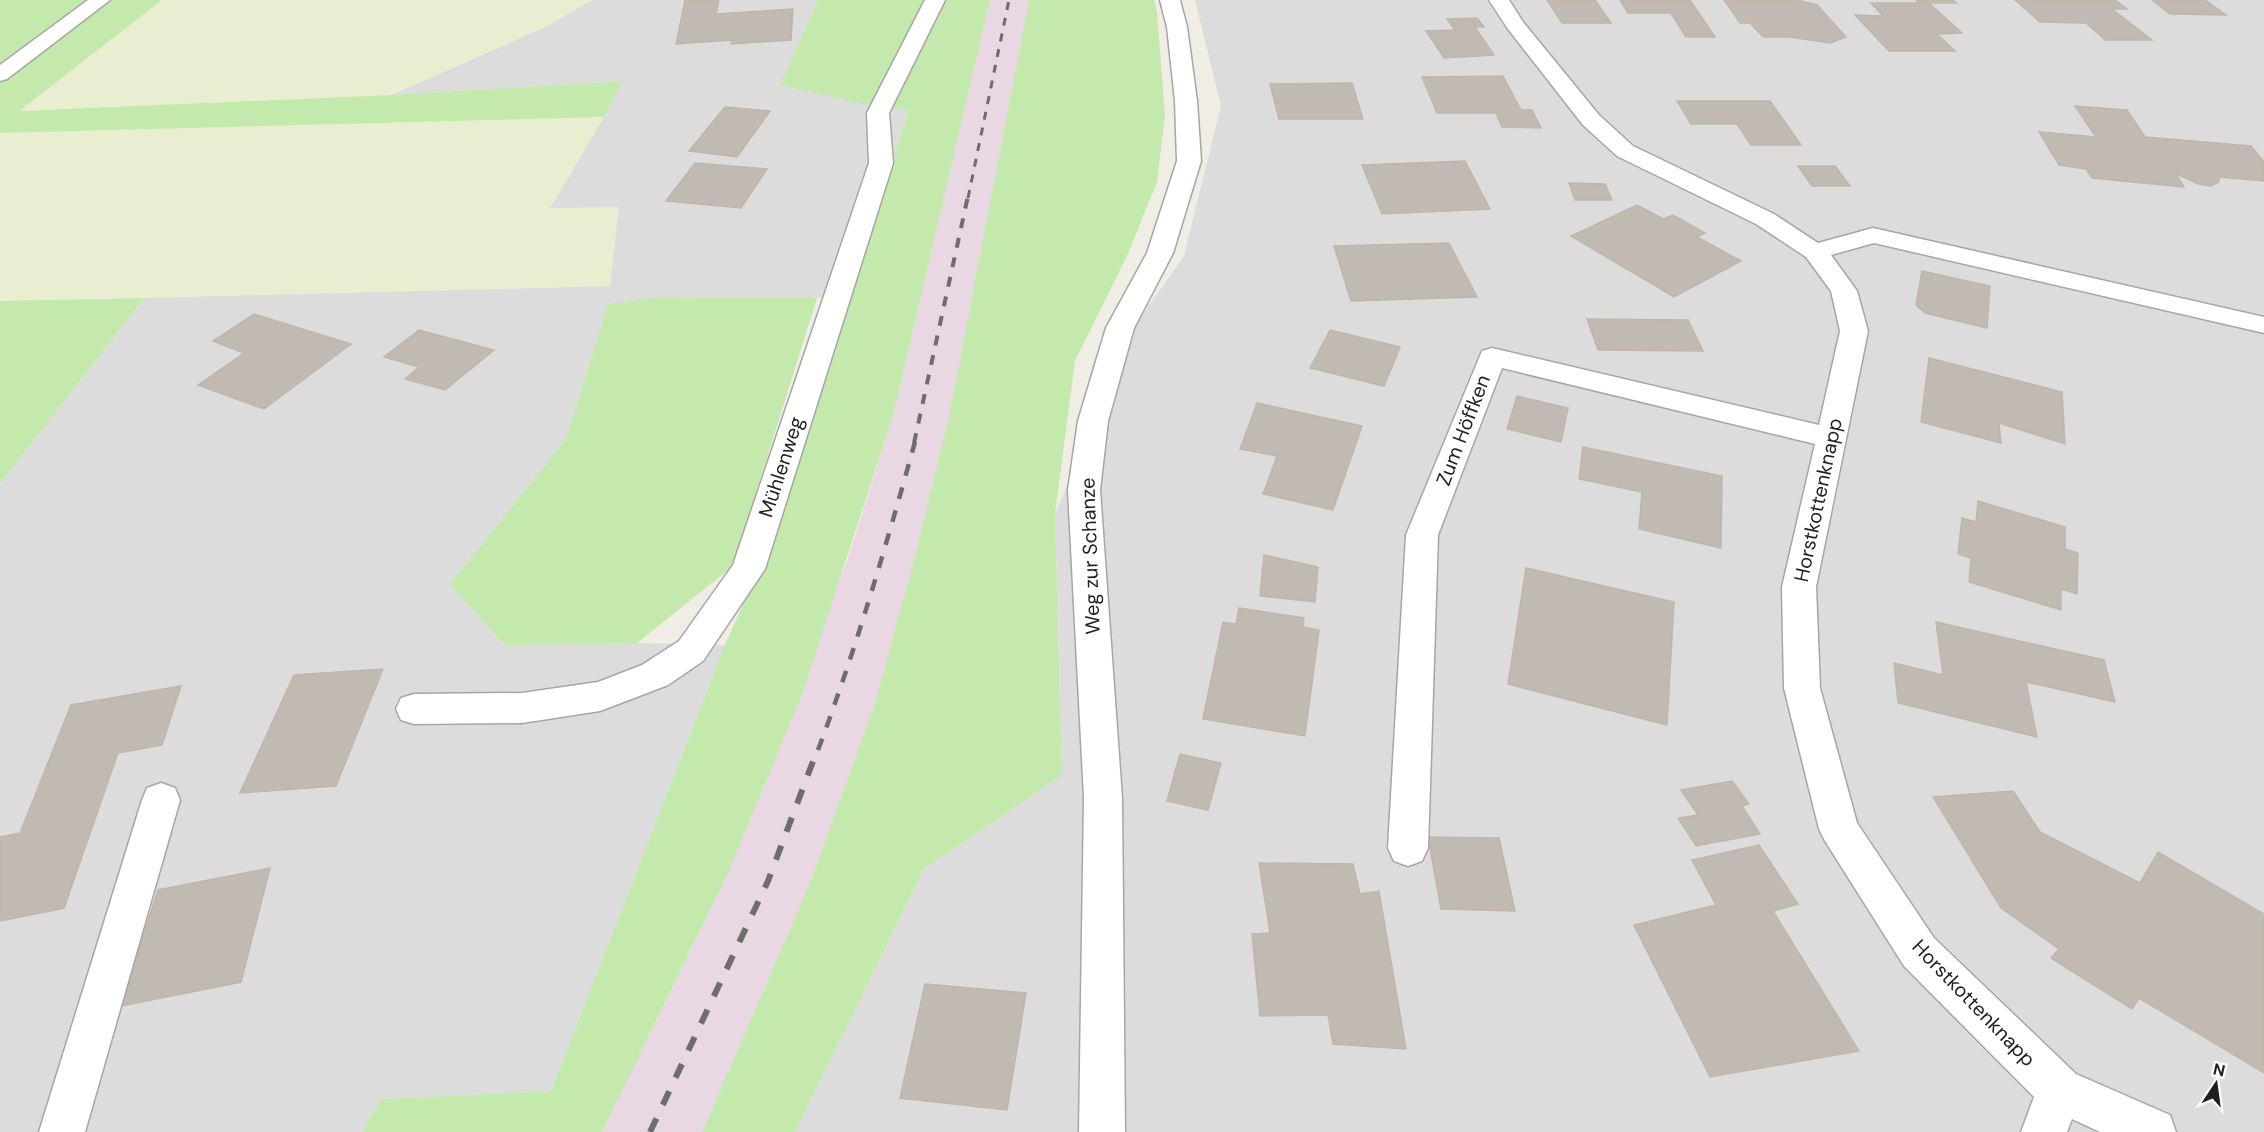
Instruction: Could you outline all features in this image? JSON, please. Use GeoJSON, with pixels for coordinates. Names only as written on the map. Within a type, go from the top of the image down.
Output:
{"type":"FeatureCollection","features":[{"type":"Feature","properties":{"kind":"street"},"geometry":{"type":"LineString","coordinates":[[0,75],[100,0]]}},
{"type":"Feature","properties":{"kind":"street","name":"Mühlenweg"},"geometry":{"type":"LineString","coordinates":[[414,709],[522,708],[600,696],[655,675],[691,651],[748,569],[881,163],[878,113],[935,0]]}},
{"type":"Feature","properties":{"kind":"street","name":"Weg zur Schanze"},"geometry":{"type":"LineString","coordinates":[[1102,1132],[1103,798],[1084,490],[1093,421],[1120,328],[1160,253],[1189,161],[1185,90],[1177,27],[1170,0]]}},
{"type":"Feature","properties":{"kind":"street","name":"Horstkottenknapp"},"geometry":{"type":"LineString","coordinates":[[1499,0],[1515,25],[1591,120],[1626,151],[1765,219],[1815,252],[1844,291],[1854,331],[1799,587],[1802,688],[1839,829],[1919,952],[2060,1090],[2153,1132]]}},
{"type":"Feature","properties":{"kind":"street"},"geometry":{"type":"LineString","coordinates":[[1815,252],[1873,235],[2264,325]]}},
{"type":"Feature","properties":{"kind":"street","name":"Zum Höffken"},"geometry":{"type":"LineString","coordinates":[[1408,848],[1422,535],[1491,357],[1830,438]]}},
{"type":"Feature","properties":{"kind":"street"},"geometry":{"type":"LineString","coordinates":[[62,1132],[161,800]]}},
{"type":"Feature","properties":{"kind":"street"},"geometry":{"type":"LineString","coordinates":[[2044,1132],[2060,1090]]}},
{"type":"Feature","properties":{"kind":"shaded area"},"geometry":{"type":"Polygon","coordinates":[[[592,0],[818,0],[781,84],[872,106],[909,109],[851,295],[817,298],[658,297],[608,304],[566,439],[450,584],[504,645],[637,643],[725,645],[551,1091],[381,1099],[362,1132],[0,1132],[0,484],[144,298],[610,286],[550,208],[604,117],[622,81],[391,95],[545,27],[592,0]]]}},
{"type":"Feature","properties":{"kind":"shaded area"},"geometry":{"type":"Polygon","coordinates":[[[990,0],[1029,0],[949,416],[915,556],[875,703],[810,883],[702,1132],[602,1132],[727,875],[849,555],[893,416],[990,0]]]}},
{"type":"Feature","properties":{"kind":"shaded area"},"geometry":{"type":"Polygon","coordinates":[[[1195,0],[2264,0],[2264,1132],[795,1132],[924,869],[1062,775],[1055,514],[1131,331],[1184,256],[1221,106],[1195,0]]]}},
{"type":"Feature","properties":{"kind":"green space"},"geometry":{"type":"Polygon","coordinates":[[[0,0],[162,0],[19,111],[391,95],[623,81],[604,117],[0,133],[0,0]]]}},
{"type":"Feature","properties":{"kind":"green space"},"geometry":{"type":"Polygon","coordinates":[[[162,0],[592,0],[545,27],[391,95],[17,111],[162,0]]]}},
{"type":"Feature","properties":{"kind":"green space"},"geometry":{"type":"Polygon","coordinates":[[[818,0],[990,0],[893,416],[801,697],[727,875],[602,1132],[362,1132],[381,1099],[551,1091],[725,645],[759,569],[909,110],[872,106],[780,85],[818,0]]]}},
{"type":"Feature","properties":{"kind":"green space"},"geometry":{"type":"Polygon","coordinates":[[[1029,0],[1154,0],[1157,12],[1165,116],[1157,182],[1127,256],[1075,361],[1055,514],[1062,775],[924,869],[795,1132],[702,1132],[810,883],[875,703],[915,556],[949,416],[1029,0]]]}},
{"type":"Feature","properties":{"kind":"green space"},"geometry":{"type":"Polygon","coordinates":[[[604,117],[550,208],[619,207],[610,286],[0,301],[0,133],[604,117]]]}},
{"type":"Feature","properties":{"kind":"green space"},"geometry":{"type":"Polygon","coordinates":[[[658,297],[817,298],[733,566],[637,643],[504,645],[450,584],[566,439],[608,304],[658,297]]]}},
{"type":"Feature","properties":{"kind":"green space"},"geometry":{"type":"Polygon","coordinates":[[[144,298],[0,484],[0,301],[144,298]]]}},
{"type":"Feature","properties":{"kind":"building"},"geometry":{"type":"Polygon","coordinates":[[[685,0],[719,0],[716,14],[793,9],[791,40],[731,44],[732,40],[676,44],[685,0]]]}},
{"type":"Feature","properties":{"kind":"building"},"geometry":{"type":"Polygon","coordinates":[[[1547,0],[1595,0],[1611,23],[1562,23],[1547,0]]]}},
{"type":"Feature","properties":{"kind":"building"},"geometry":{"type":"Polygon","coordinates":[[[1620,0],[1690,0],[1715,37],[1686,37],[1671,13],[1628,13],[1620,0]]]}},
{"type":"Feature","properties":{"kind":"building"},"geometry":{"type":"Polygon","coordinates":[[[1724,0],[1797,0],[1817,5],[1846,37],[1830,43],[1790,37],[1763,37],[1750,23],[1740,23],[1724,0]]]}},
{"type":"Feature","properties":{"kind":"building"},"geometry":{"type":"Polygon","coordinates":[[[1916,0],[1953,0],[1956,3],[1929,3],[1962,33],[1937,34],[1955,51],[1889,51],[1855,15],[1883,16],[1871,3],[1919,3],[1916,0]]]}},
{"type":"Feature","properties":{"kind":"building"},"geometry":{"type":"Polygon","coordinates":[[[2015,0],[2115,0],[2127,9],[2112,9],[2152,40],[2105,40],[2086,23],[2040,22],[2015,0]]]}},
{"type":"Feature","properties":{"kind":"building"},"geometry":{"type":"Polygon","coordinates":[[[2152,0],[2205,0],[2226,15],[2170,14],[2152,0]]]}},
{"type":"Feature","properties":{"kind":"building"},"geometry":{"type":"Polygon","coordinates":[[[1477,18],[1484,27],[1475,27],[1494,55],[1444,58],[1426,31],[1455,30],[1447,19],[1477,18]]]}},
{"type":"Feature","properties":{"kind":"building"},"geometry":{"type":"Polygon","coordinates":[[[1503,76],[1521,110],[1532,110],[1541,128],[1502,127],[1496,113],[1437,113],[1422,77],[1503,76]]]}},
{"type":"Feature","properties":{"kind":"building"},"geometry":{"type":"Polygon","coordinates":[[[1352,83],[1363,119],[1279,119],[1270,84],[1352,83]]]}},
{"type":"Feature","properties":{"kind":"building"},"geometry":{"type":"Polygon","coordinates":[[[1677,101],[1770,101],[1801,145],[1751,145],[1737,124],[1691,124],[1677,101]]]}},
{"type":"Feature","properties":{"kind":"building"},"geometry":{"type":"Polygon","coordinates":[[[2075,106],[2127,110],[2145,137],[2251,146],[2264,162],[2264,181],[2219,177],[2219,182],[2210,186],[2176,174],[2184,187],[2092,178],[2086,169],[2059,165],[2039,132],[2096,137],[2075,106]]]}},
{"type":"Feature","properties":{"kind":"building"},"geometry":{"type":"Polygon","coordinates":[[[725,107],[770,111],[737,157],[689,151],[725,107]]]}},
{"type":"Feature","properties":{"kind":"building"},"geometry":{"type":"Polygon","coordinates":[[[1465,161],[1490,209],[1382,214],[1362,165],[1465,161]]]}},
{"type":"Feature","properties":{"kind":"building"},"geometry":{"type":"Polygon","coordinates":[[[695,163],[767,169],[741,208],[666,201],[695,163]]]}},
{"type":"Feature","properties":{"kind":"building"},"geometry":{"type":"Polygon","coordinates":[[[1798,166],[1835,166],[1850,186],[1812,186],[1798,166]]]}},
{"type":"Feature","properties":{"kind":"building"},"geometry":{"type":"Polygon","coordinates":[[[1569,183],[1605,184],[1612,200],[1575,200],[1569,183]]]}},
{"type":"Feature","properties":{"kind":"building"},"geometry":{"type":"Polygon","coordinates":[[[1637,205],[1663,219],[1673,215],[1705,233],[1697,237],[1741,261],[1674,297],[1571,236],[1637,205]]]}},
{"type":"Feature","properties":{"kind":"building"},"geometry":{"type":"Polygon","coordinates":[[[1449,243],[1477,297],[1351,301],[1334,246],[1449,243]]]}},
{"type":"Feature","properties":{"kind":"building"},"geometry":{"type":"Polygon","coordinates":[[[1922,271],[1990,286],[1987,328],[1925,313],[1916,305],[1922,271]]]}},
{"type":"Feature","properties":{"kind":"building"},"geometry":{"type":"Polygon","coordinates":[[[254,314],[351,344],[264,409],[198,385],[244,353],[213,341],[254,314]]]}},
{"type":"Feature","properties":{"kind":"building"},"geometry":{"type":"Polygon","coordinates":[[[1587,319],[1688,320],[1703,351],[1598,350],[1587,319]]]}},
{"type":"Feature","properties":{"kind":"building"},"geometry":{"type":"Polygon","coordinates":[[[419,330],[494,350],[445,390],[405,379],[419,367],[384,357],[419,330]]]}},
{"type":"Feature","properties":{"kind":"building"},"geometry":{"type":"Polygon","coordinates":[[[1330,330],[1400,347],[1384,386],[1310,368],[1330,330]]]}},
{"type":"Feature","properties":{"kind":"building"},"geometry":{"type":"Polygon","coordinates":[[[1929,358],[2062,392],[2065,444],[1999,423],[2001,443],[1921,422],[1929,358]]]}},
{"type":"Feature","properties":{"kind":"building"},"geometry":{"type":"Polygon","coordinates":[[[1517,396],[1568,408],[1561,442],[1507,429],[1517,396]]]}},
{"type":"Feature","properties":{"kind":"building"},"geometry":{"type":"Polygon","coordinates":[[[1257,403],[1362,426],[1333,510],[1263,494],[1277,456],[1240,449],[1257,403]]]}},
{"type":"Feature","properties":{"kind":"building"},"geometry":{"type":"Polygon","coordinates":[[[1583,447],[1722,476],[1721,548],[1639,529],[1642,492],[1579,479],[1583,447]]]}},
{"type":"Feature","properties":{"kind":"building"},"geometry":{"type":"Polygon","coordinates":[[[1978,501],[2065,527],[2065,549],[2078,553],[2077,594],[2061,589],[2061,610],[1969,582],[1971,558],[1958,554],[1962,518],[1976,522],[1978,501]]]}},
{"type":"Feature","properties":{"kind":"building"},"geometry":{"type":"Polygon","coordinates":[[[1264,555],[1318,567],[1315,602],[1260,596],[1264,555]]]}},
{"type":"Feature","properties":{"kind":"building"},"geometry":{"type":"Polygon","coordinates":[[[1526,568],[1674,602],[1667,725],[1508,684],[1526,568]]]}},
{"type":"Feature","properties":{"kind":"building"},"geometry":{"type":"Polygon","coordinates":[[[1239,608],[1304,618],[1303,627],[1319,630],[1305,736],[1203,719],[1223,622],[1236,624],[1239,608]]]}},
{"type":"Feature","properties":{"kind":"building"},"geometry":{"type":"Polygon","coordinates":[[[1936,622],[2104,660],[2115,702],[2026,682],[2037,737],[1898,703],[1894,663],[1943,675],[1936,622]]]}},
{"type":"Feature","properties":{"kind":"building"},"geometry":{"type":"Polygon","coordinates":[[[383,669],[336,786],[240,793],[294,675],[383,669]]]}},
{"type":"Feature","properties":{"kind":"building"},"geometry":{"type":"Polygon","coordinates":[[[181,686],[162,745],[118,753],[64,908],[0,921],[0,837],[20,833],[71,705],[181,686]]]}},
{"type":"Feature","properties":{"kind":"building"},"geometry":{"type":"Polygon","coordinates":[[[1180,754],[1221,763],[1208,810],[1167,801],[1180,754]]]}},
{"type":"Feature","properties":{"kind":"building"},"geometry":{"type":"Polygon","coordinates":[[[1732,781],[1749,804],[1742,806],[1760,834],[1696,846],[1678,818],[1698,815],[1681,790],[1732,781]]]}},
{"type":"Feature","properties":{"kind":"building"},"geometry":{"type":"Polygon","coordinates":[[[2013,791],[2040,832],[2140,883],[2158,852],[2264,914],[2264,1073],[2139,998],[2132,1009],[2051,958],[2059,949],[2001,908],[1933,797],[2013,791]]]}},
{"type":"Feature","properties":{"kind":"building"},"geometry":{"type":"Polygon","coordinates":[[[1428,837],[1499,838],[1515,911],[1441,909],[1428,837]]]}},
{"type":"Feature","properties":{"kind":"building"},"geometry":{"type":"Polygon","coordinates":[[[1759,845],[1798,904],[1773,911],[1859,1051],[1710,1077],[1634,925],[1716,905],[1692,860],[1759,845]]]}},
{"type":"Feature","properties":{"kind":"building"},"geometry":{"type":"Polygon","coordinates":[[[1259,863],[1353,864],[1360,894],[1379,891],[1406,1049],[1333,1044],[1328,1015],[1260,1016],[1252,934],[1270,933],[1259,863]]]}},
{"type":"Feature","properties":{"kind":"building"},"geometry":{"type":"Polygon","coordinates":[[[270,868],[241,982],[121,1006],[158,890],[270,868]]]}},
{"type":"Feature","properties":{"kind":"building"},"geometry":{"type":"Polygon","coordinates":[[[925,984],[1026,993],[1007,1110],[900,1098],[925,984]]]}},
{"type":"Feature","properties":{"kind":"railway"},"geometry":{"type":"LineString","coordinates":[[968,198],[1009,0]]}},
{"type":"Feature","properties":{"kind":"railway"},"geometry":{"type":"LineString","coordinates":[[914,443],[968,196]]}},
{"type":"Feature","properties":{"kind":"railway"},"geometry":{"type":"LineString","coordinates":[[818,750],[870,597],[915,442]]}},
{"type":"Feature","properties":{"kind":"railway"},"geometry":{"type":"LineString","coordinates":[[650,1132],[768,881],[818,748]]}}]}
